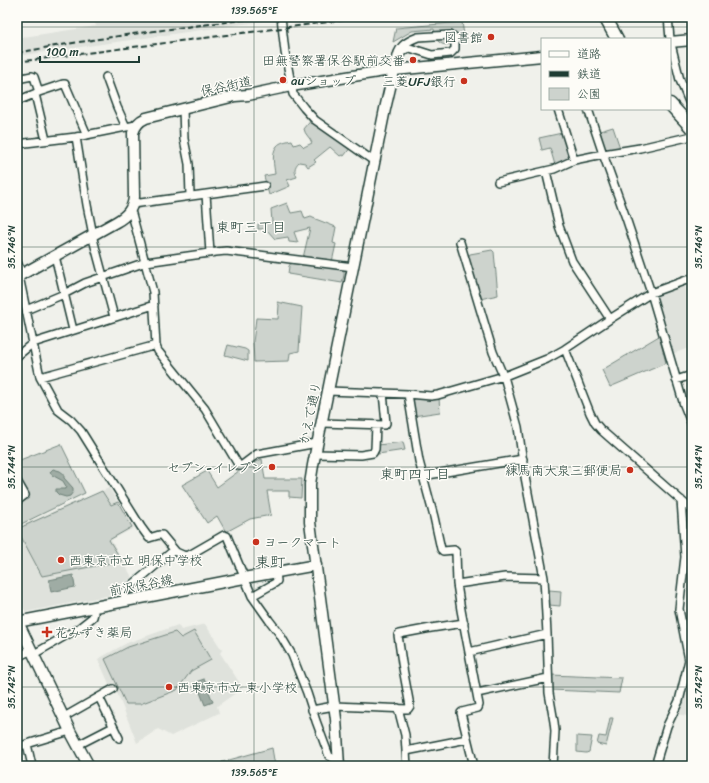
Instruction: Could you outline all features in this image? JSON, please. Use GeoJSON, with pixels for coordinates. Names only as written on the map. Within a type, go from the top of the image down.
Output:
{"type":"FeatureCollection","features":[{"type":"Feature","properties":{"kind":"main road"},"geometry":{"type":"LineString","coordinates":[[605,17],[616,38]]}},
{"type":"Feature","properties":{"kind":"main road"},"geometry":{"type":"LineString","coordinates":[[671,40],[692,40]]}},
{"type":"Feature","properties":{"kind":"main road","name":"保谷街道"},"geometry":{"type":"LineString","coordinates":[[131,126],[146,118],[236,96],[396,66],[541,56]]}},
{"type":"Feature","properties":{"kind":"main road","name":"かえで通り"},"geometry":{"type":"LineString","coordinates":[[339,764],[334,706],[310,522],[310,484],[374,162],[396,66]]}},
{"type":"Feature","properties":{"kind":"main road"},"geometry":{"type":"LineString","coordinates":[[671,105],[692,128]]}},
{"type":"Feature","properties":{"kind":"main road"},"geometry":{"type":"LineString","coordinates":[[19,276],[127,215],[132,207],[134,197],[133,133],[131,126]]}},
{"type":"Feature","properties":{"kind":"main road","name":"前沢保谷線"},"geometry":{"type":"LineString","coordinates":[[90,766],[70,731],[17,621],[316,565]]}},
{"type":"Feature","properties":{"kind":"street"},"geometry":{"type":"LineString","coordinates":[[281,17],[285,52],[293,94],[315,120],[374,162]]}},
{"type":"Feature","properties":{"kind":"street"},"geometry":{"type":"LineString","coordinates":[[668,17],[670,38]]}},
{"type":"Feature","properties":{"kind":"street"},"geometry":{"type":"LineString","coordinates":[[450,35],[455,38],[455,50],[451,53],[432,55],[410,48],[402,52],[396,66],[398,50],[414,38],[423,36],[450,35]]}},
{"type":"Feature","properties":{"kind":"street"},"geometry":{"type":"LineString","coordinates":[[423,36],[421,38],[421,43],[425,53]]}},
{"type":"Feature","properties":{"kind":"street"},"geometry":{"type":"LineString","coordinates":[[671,44],[680,80],[690,98],[692,109]]}},
{"type":"Feature","properties":{"kind":"street"},"geometry":{"type":"LineString","coordinates":[[17,79],[32,76],[34,77],[46,140]]}},
{"type":"Feature","properties":{"kind":"street"},"geometry":{"type":"LineString","coordinates":[[17,144],[76,137],[131,126],[117,107],[106,77]]}},
{"type":"Feature","properties":{"kind":"street"},"geometry":{"type":"LineString","coordinates":[[17,101],[66,84],[87,135]]}},
{"type":"Feature","properties":{"kind":"street"},"geometry":{"type":"LineString","coordinates":[[182,109],[184,139],[189,164],[190,196]]}},
{"type":"Feature","properties":{"kind":"street"},"geometry":{"type":"LineString","coordinates":[[558,110],[574,160]]}},
{"type":"Feature","properties":{"kind":"street"},"geometry":{"type":"LineString","coordinates":[[588,110],[651,293],[676,380],[692,425]]}},
{"type":"Feature","properties":{"kind":"street"},"geometry":{"type":"LineString","coordinates":[[498,182],[546,171],[574,160],[640,148],[692,136]]}},
{"type":"Feature","properties":{"kind":"street"},"geometry":{"type":"LineString","coordinates":[[76,137],[92,235],[114,317]]}},
{"type":"Feature","properties":{"kind":"street"},"geometry":{"type":"LineString","coordinates":[[546,171],[559,226],[572,261],[610,319]]}},
{"type":"Feature","properties":{"kind":"street"},"geometry":{"type":"LineString","coordinates":[[265,186],[190,196],[132,207],[132,214],[153,292],[156,346],[158,351],[205,409],[239,466],[257,454],[317,443]]}},
{"type":"Feature","properties":{"kind":"street"},"geometry":{"type":"LineString","coordinates":[[206,194],[210,253]]}},
{"type":"Feature","properties":{"kind":"street"},"geometry":{"type":"LineString","coordinates":[[460,242],[493,352],[505,380],[518,427],[525,477],[544,578],[549,693],[555,731],[553,766]]}},
{"type":"Feature","properties":{"kind":"street"},"geometry":{"type":"LineString","coordinates":[[26,310],[86,283],[146,262],[210,253],[226,251],[353,267]]}},
{"type":"Feature","properties":{"kind":"street"},"geometry":{"type":"LineString","coordinates":[[55,256],[73,330]]}},
{"type":"Feature","properties":{"kind":"street"},"geometry":{"type":"LineString","coordinates":[[17,262],[40,377],[58,410],[81,431],[148,537],[150,538],[162,535],[174,550],[188,556],[226,536],[252,596],[279,633],[292,655],[329,756],[339,764]]}},
{"type":"Feature","properties":{"kind":"street"},"geometry":{"type":"LineString","coordinates":[[328,391],[425,396],[438,395],[503,376],[547,359],[565,349],[651,293],[692,278]]}},
{"type":"Feature","properties":{"kind":"street"},"geometry":{"type":"LineString","coordinates":[[17,356],[33,343],[154,305]]}},
{"type":"Feature","properties":{"kind":"street"},"geometry":{"type":"LineString","coordinates":[[40,377],[156,346]]}},
{"type":"Feature","properties":{"kind":"street"},"geometry":{"type":"LineString","coordinates":[[565,349],[595,423],[601,430],[692,510]]}},
{"type":"Feature","properties":{"kind":"street"},"geometry":{"type":"LineString","coordinates":[[676,380],[692,375]]}},
{"type":"Feature","properties":{"kind":"street"},"geometry":{"type":"LineString","coordinates":[[322,423],[385,425],[383,394]]}},
{"type":"Feature","properties":{"kind":"street"},"geometry":{"type":"LineString","coordinates":[[408,394],[418,461],[434,517],[441,550],[456,550],[458,584],[479,707],[461,713],[474,766]]}},
{"type":"Feature","properties":{"kind":"street"},"geometry":{"type":"LineString","coordinates":[[684,405],[692,402]]}},
{"type":"Feature","properties":{"kind":"street"},"geometry":{"type":"LineString","coordinates":[[315,454],[361,455],[373,453],[375,449],[376,425]]}},
{"type":"Feature","properties":{"kind":"street"},"geometry":{"type":"LineString","coordinates":[[422,476],[523,459]]}},
{"type":"Feature","properties":{"kind":"street"},"geometry":{"type":"LineString","coordinates":[[17,481],[25,495],[17,501]]}},
{"type":"Feature","properties":{"kind":"street"},"geometry":{"type":"LineString","coordinates":[[655,766],[667,726],[679,702],[690,657],[687,654],[679,609],[685,557],[681,500]]}},
{"type":"Feature","properties":{"kind":"street"},"geometry":{"type":"LineString","coordinates":[[125,601],[124,592],[174,550]]}},
{"type":"Feature","properties":{"kind":"street"},"geometry":{"type":"LineString","coordinates":[[252,596],[275,583],[277,581],[276,572]]}},
{"type":"Feature","properties":{"kind":"street"},"geometry":{"type":"LineString","coordinates":[[458,584],[505,577],[544,578]]}},
{"type":"Feature","properties":{"kind":"street"},"geometry":{"type":"LineString","coordinates":[[17,657],[33,652],[80,628],[93,617],[93,607]]}},
{"type":"Feature","properties":{"kind":"street"},"geometry":{"type":"LineString","coordinates":[[312,710],[334,706],[408,709],[410,706],[398,635],[464,623]]}},
{"type":"Feature","properties":{"kind":"street"},"geometry":{"type":"LineString","coordinates":[[469,652],[547,634]]}},
{"type":"Feature","properties":{"kind":"street"},"geometry":{"type":"LineString","coordinates":[[477,693],[548,678]]}},
{"type":"Feature","properties":{"kind":"street"},"geometry":{"type":"LineString","coordinates":[[64,717],[113,689]]}},
{"type":"Feature","properties":{"kind":"street"},"geometry":{"type":"LineString","coordinates":[[98,697],[119,738]]}},
{"type":"Feature","properties":{"kind":"street"},"geometry":{"type":"LineString","coordinates":[[398,708],[405,735],[407,766]]}},
{"type":"Feature","properties":{"kind":"street"},"geometry":{"type":"LineString","coordinates":[[78,745],[114,727]]}},
{"type":"Feature","properties":{"kind":"street"},"geometry":{"type":"LineString","coordinates":[[17,747],[70,731]]}},
{"type":"Feature","properties":{"kind":"street"},"geometry":{"type":"LineString","coordinates":[[406,751],[467,739]]}},
{"type":"Feature","properties":{"kind":"street"},"geometry":{"type":"LineString","coordinates":[[27,744],[32,766]]}},
{"type":"Feature","properties":{"kind":"shaded area"},"geometry":{"type":"Polygon","coordinates":[[[93,17],[278,17],[278,19],[17,56],[17,38],[96,26],[93,17]]]}},
{"type":"Feature","properties":{"kind":"shaded area"},"geometry":{"type":"Polygon","coordinates":[[[692,282],[692,347],[672,354],[656,297],[657,295],[692,282]]]}},
{"type":"Feature","properties":{"kind":"shaded area"},"geometry":{"type":"Polygon","coordinates":[[[53,469],[64,474],[64,478],[73,488],[73,492],[70,496],[66,497],[59,495],[56,492],[56,489],[67,488],[63,481],[52,475],[50,472],[53,469]]]}},
{"type":"Feature","properties":{"kind":"shaded area"},"geometry":{"type":"Polygon","coordinates":[[[109,488],[134,528],[111,540],[132,577],[112,595],[26,612],[17,599],[17,527],[109,488]]]}},
{"type":"Feature","properties":{"kind":"shaded area"},"geometry":{"type":"Polygon","coordinates":[[[73,575],[75,587],[51,592],[49,580],[73,575]]]}},
{"type":"Feature","properties":{"kind":"shaded area"},"geometry":{"type":"Polygon","coordinates":[[[205,624],[222,650],[220,653],[243,688],[217,706],[219,713],[171,736],[158,729],[137,743],[114,685],[110,686],[98,659],[127,643],[178,625],[181,630],[205,624]]]}},
{"type":"Feature","properties":{"kind":"shaded area"},"geometry":{"type":"Polygon","coordinates":[[[204,679],[213,702],[205,705],[196,682],[204,679]]]}},
{"type":"Feature","properties":{"kind":"shaded area"},"geometry":{"type":"Polygon","coordinates":[[[685,688],[692,688],[692,717],[677,714],[685,688]]]}},
{"type":"Feature","properties":{"kind":"green space"},"geometry":{"type":"Polygon","coordinates":[[[462,22],[464,35],[459,36],[459,39],[452,44],[446,45],[440,43],[436,38],[434,29],[412,31],[393,42],[396,28],[462,22]]]}},
{"type":"Feature","properties":{"kind":"green space"},"geometry":{"type":"Polygon","coordinates":[[[312,119],[351,147],[344,156],[340,156],[330,147],[314,160],[316,162],[308,167],[305,163],[299,162],[295,169],[297,177],[287,180],[290,186],[269,195],[264,176],[275,174],[273,160],[275,149],[280,144],[292,140],[294,145],[300,143],[304,147],[312,143],[304,129],[312,119]]]}},
{"type":"Feature","properties":{"kind":"green space"},"geometry":{"type":"Polygon","coordinates":[[[613,127],[620,148],[607,150],[605,149],[600,131],[613,127]]]}},
{"type":"Feature","properties":{"kind":"green space"},"geometry":{"type":"Polygon","coordinates":[[[562,133],[570,157],[555,165],[550,148],[542,150],[539,138],[562,133]]]}},
{"type":"Feature","properties":{"kind":"green space"},"geometry":{"type":"Polygon","coordinates":[[[287,203],[291,213],[302,211],[305,219],[311,217],[336,227],[333,243],[336,244],[332,262],[303,258],[310,228],[294,232],[298,243],[289,242],[288,237],[275,239],[266,229],[258,229],[258,224],[272,223],[271,209],[287,203]]]}},
{"type":"Feature","properties":{"kind":"green space"},"geometry":{"type":"Polygon","coordinates":[[[492,250],[494,252],[498,295],[480,299],[468,257],[470,254],[492,250]]]}},
{"type":"Feature","properties":{"kind":"green space"},"geometry":{"type":"Polygon","coordinates":[[[291,263],[341,269],[344,271],[342,283],[288,274],[291,263]]]}},
{"type":"Feature","properties":{"kind":"green space"},"geometry":{"type":"Polygon","coordinates":[[[277,302],[302,307],[299,351],[290,353],[289,361],[254,362],[253,342],[256,318],[278,319],[279,305],[277,302]]]}},
{"type":"Feature","properties":{"kind":"green space"},"geometry":{"type":"Polygon","coordinates":[[[659,336],[666,363],[610,387],[602,370],[659,336]]]}},
{"type":"Feature","properties":{"kind":"green space"},"geometry":{"type":"Polygon","coordinates":[[[228,345],[248,351],[248,361],[225,355],[228,345]]]}},
{"type":"Feature","properties":{"kind":"green space"},"geometry":{"type":"Polygon","coordinates":[[[410,397],[439,398],[440,412],[413,416],[410,397]]]}},
{"type":"Feature","properties":{"kind":"green space"},"geometry":{"type":"Polygon","coordinates":[[[403,442],[405,450],[378,454],[378,445],[403,442]]]}},
{"type":"Feature","properties":{"kind":"green space"},"geometry":{"type":"Polygon","coordinates":[[[61,444],[85,493],[17,526],[17,454],[20,460],[61,444]]]}},
{"type":"Feature","properties":{"kind":"green space"},"geometry":{"type":"Polygon","coordinates":[[[262,459],[265,479],[302,479],[301,498],[289,497],[289,491],[267,491],[271,515],[250,519],[226,532],[217,516],[207,523],[182,485],[207,471],[217,487],[243,468],[262,459]]]}},
{"type":"Feature","properties":{"kind":"green space"},"geometry":{"type":"Polygon","coordinates":[[[102,491],[111,505],[118,502],[132,527],[109,540],[122,561],[42,576],[17,529],[102,491]]]}},
{"type":"Feature","properties":{"kind":"green space"},"geometry":{"type":"Polygon","coordinates":[[[549,590],[561,591],[560,606],[549,605],[549,590]]]}},
{"type":"Feature","properties":{"kind":"green space"},"geometry":{"type":"Polygon","coordinates":[[[194,631],[211,660],[191,671],[177,690],[140,704],[126,704],[105,659],[128,647],[175,632],[181,638],[194,631]]]}},
{"type":"Feature","properties":{"kind":"green space"},"geometry":{"type":"Polygon","coordinates":[[[551,675],[622,678],[619,693],[551,690],[551,675]]]}},
{"type":"Feature","properties":{"kind":"green space"},"geometry":{"type":"Polygon","coordinates":[[[610,718],[613,718],[606,746],[597,744],[599,736],[606,737],[610,718]]]}},
{"type":"Feature","properties":{"kind":"green space"},"geometry":{"type":"Polygon","coordinates":[[[577,736],[592,737],[589,752],[577,752],[577,736]]]}},
{"type":"Feature","properties":{"kind":"green space"},"geometry":{"type":"Polygon","coordinates":[[[272,748],[275,766],[222,766],[222,762],[272,748]]]}},
{"type":"Feature","properties":{"kind":"railway"},"geometry":{"type":"LineString","coordinates":[[17,53],[111,37],[267,17]]}},
{"type":"Feature","properties":{"kind":"railway"},"geometry":{"type":"LineString","coordinates":[[17,62],[367,17]]}},
{"type":"Feature","properties":{"kind":"place","name":"図書館"},"geometry":{"type":"Point","coordinates":[491,37]}},
{"type":"Feature","properties":{"kind":"place","name":"田無警察署保谷駅前交番"},"geometry":{"type":"Point","coordinates":[413,60]}},
{"type":"Feature","properties":{"kind":"place","name":"auショップ"},"geometry":{"type":"Point","coordinates":[283,80]}},
{"type":"Feature","properties":{"kind":"place","name":"三菱UFJ銀行"},"geometry":{"type":"Point","coordinates":[464,81]}},
{"type":"Feature","properties":{"kind":"place","name":"セブン-イレブン"},"geometry":{"type":"Point","coordinates":[272,467]}},
{"type":"Feature","properties":{"kind":"place","name":"練馬南大泉三郵便局"},"geometry":{"type":"Point","coordinates":[630,470]}},
{"type":"Feature","properties":{"kind":"place","name":"ヨークマート"},"geometry":{"type":"Point","coordinates":[256,542]}},
{"type":"Feature","properties":{"kind":"place","name":"西東京市立 明保中学校"},"geometry":{"type":"Point","coordinates":[61,560]}},
{"type":"Feature","properties":{"kind":"place","name":"花みずき薬局"},"geometry":{"type":"Point","coordinates":[47,632]}},
{"type":"Feature","properties":{"kind":"place","name":"西東京市立 東小学校"},"geometry":{"type":"Point","coordinates":[169,687]}},
{"type":"Feature","properties":{"kind":"district","name":"東町三丁目"},"geometry":{"type":"Point","coordinates":[251,227]}},
{"type":"Feature","properties":{"kind":"district","name":"東町四丁目"},"geometry":{"type":"Point","coordinates":[415,474]}},
{"type":"Feature","properties":{"kind":"district","name":"東町"},"geometry":{"type":"Point","coordinates":[270,562]}}]}
